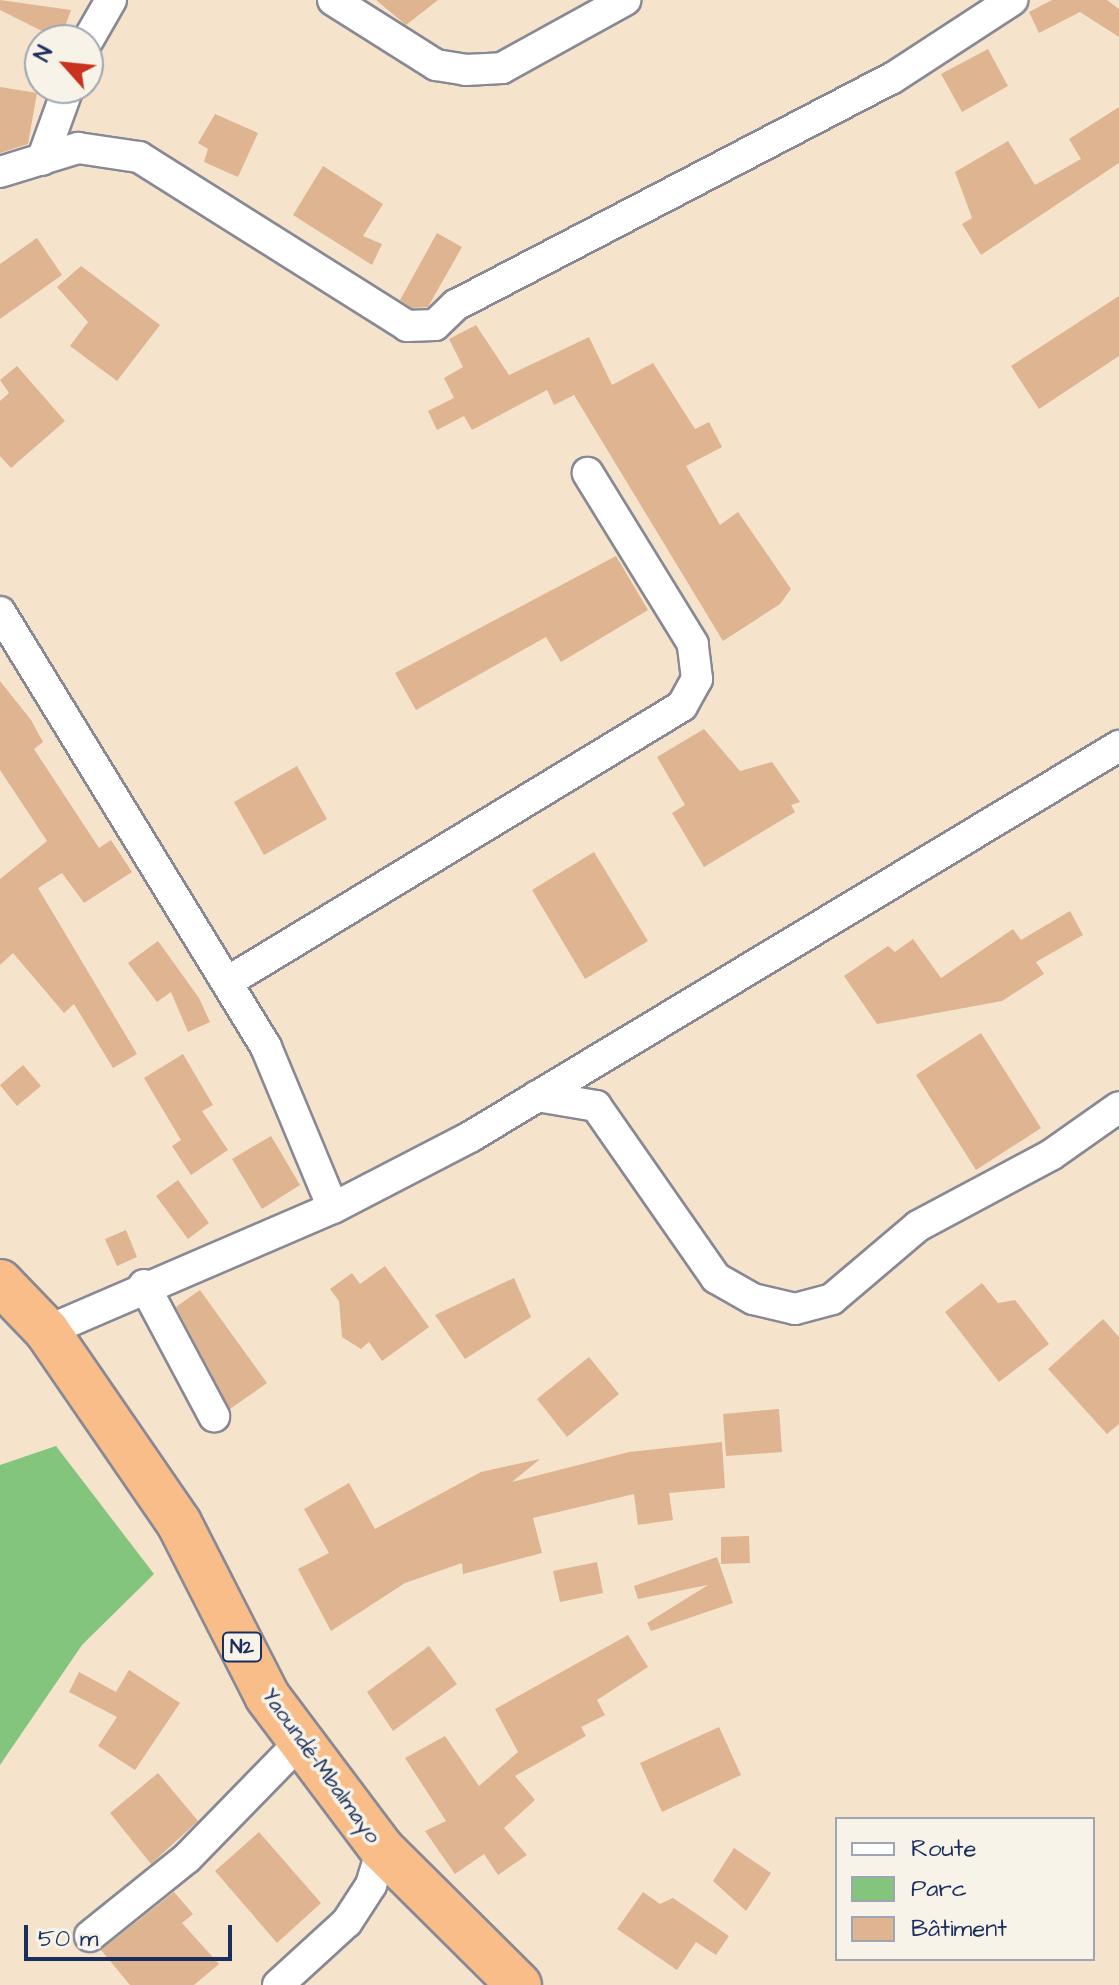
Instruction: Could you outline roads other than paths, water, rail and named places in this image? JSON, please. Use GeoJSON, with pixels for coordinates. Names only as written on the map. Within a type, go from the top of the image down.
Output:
{"type":"FeatureCollection","features":[{"type":"Feature","properties":{"kind":"highway","name":"Yaoundé-Mbalmayo"},"geometry":{"type":"LineString","coordinates":[[0,1282],[47,1331],[179,1523],[267,1696],[382,1849],[519,1985]]}},
{"type":"Feature","properties":{"kind":"street"},"geometry":{"type":"LineString","coordinates":[[97,24],[111,0]]}},
{"type":"Feature","properties":{"kind":"street"},"geometry":{"type":"LineString","coordinates":[[333,0],[436,65],[466,70],[502,68],[625,0]]}},
{"type":"Feature","properties":{"kind":"street"},"geometry":{"type":"LineString","coordinates":[[0,172],[78,148],[139,157],[407,326],[435,325],[456,305],[891,79],[1012,0]]}},
{"type":"Feature","properties":{"kind":"street"},"geometry":{"type":"LineString","coordinates":[[42,160],[62,104]]}},
{"type":"Feature","properties":{"kind":"street"},"geometry":{"type":"LineString","coordinates":[[229,981],[682,706],[697,679],[693,644],[588,473]]}},
{"type":"Feature","properties":{"kind":"street"},"geometry":{"type":"LineString","coordinates":[[0,612],[229,981],[266,1047],[333,1208]]}},
{"type":"Feature","properties":{"kind":"street"},"geometry":{"type":"LineString","coordinates":[[47,1331],[144,1285],[333,1208],[537,1096],[1119,746]]}},
{"type":"Feature","properties":{"kind":"street"},"geometry":{"type":"LineString","coordinates":[[537,1096],[596,1106],[716,1278],[753,1299],[795,1309],[832,1299],[918,1226],[1051,1155],[1119,1107]]}},
{"type":"Feature","properties":{"kind":"street"},"geometry":{"type":"LineString","coordinates":[[144,1285],[214,1416]]}},
{"type":"Feature","properties":{"kind":"street"},"geometry":{"type":"LineString","coordinates":[[90,1936],[187,1858],[301,1741]]}},
{"type":"Feature","properties":{"kind":"street"},"geometry":{"type":"LineString","coordinates":[[278,1985],[347,1922],[371,1885],[382,1849]]}}]}
